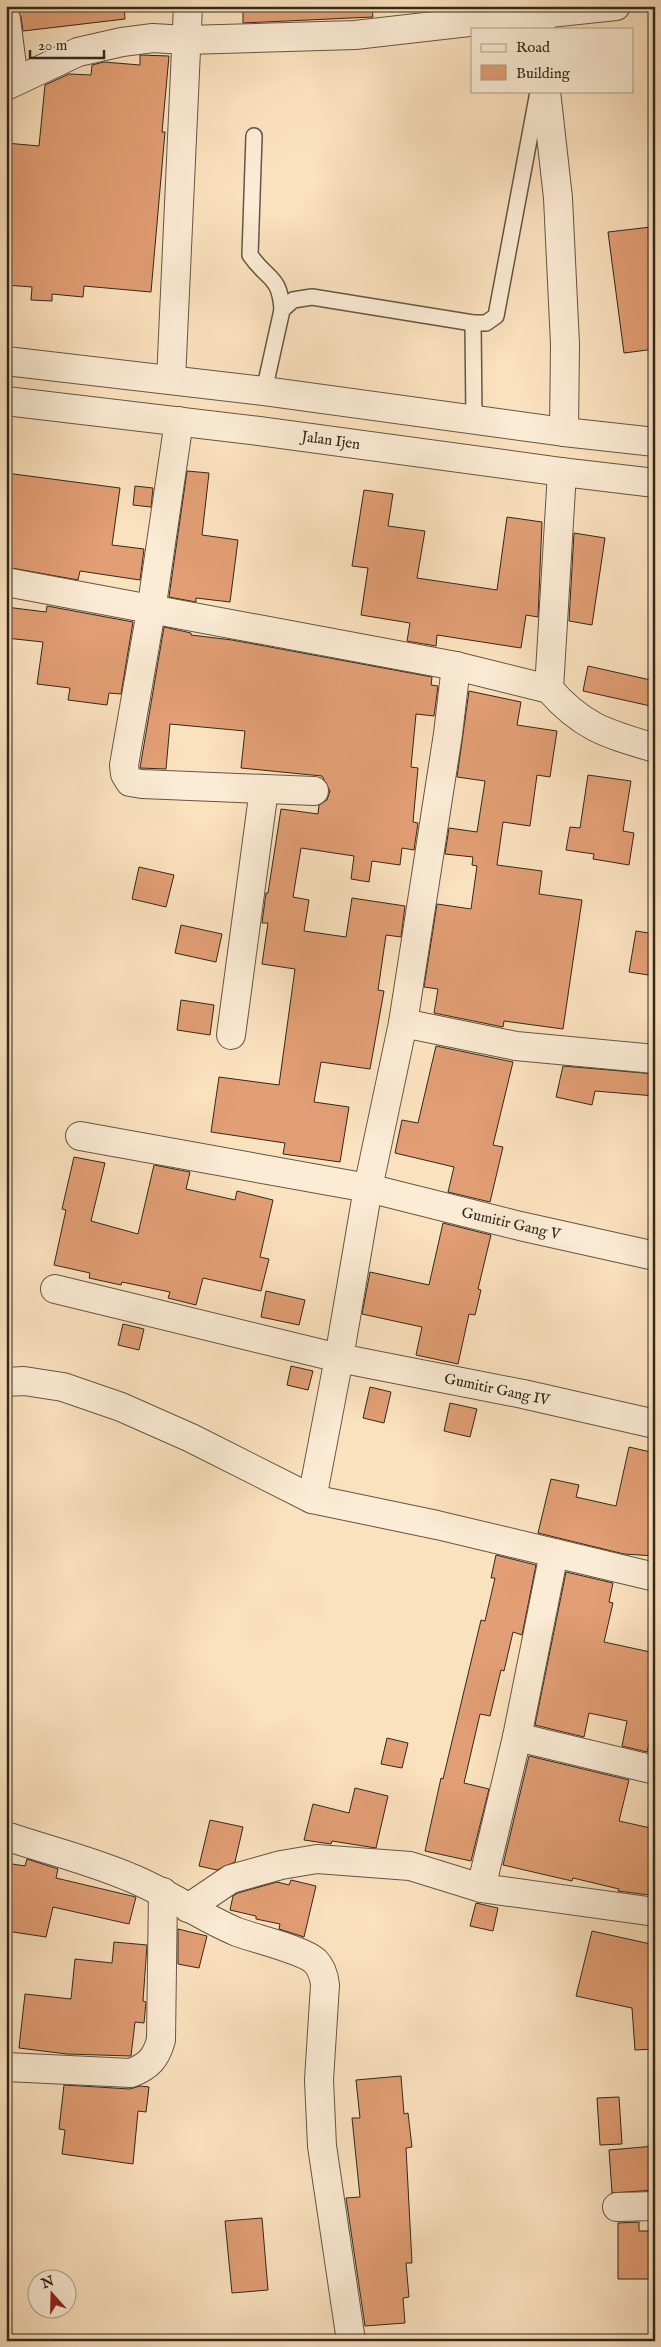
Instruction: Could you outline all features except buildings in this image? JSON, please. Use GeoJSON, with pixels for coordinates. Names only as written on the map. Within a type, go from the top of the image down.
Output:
{"type":"FeatureCollection","features":[{"type":"Feature","properties":{"kind":"street"},"geometry":{"type":"LineString","coordinates":[[171,380],[188,6]]}},
{"type":"Feature","properties":{"kind":"street"},"geometry":{"type":"LineString","coordinates":[[6,19],[10,84],[87,50],[152,38],[186,40],[355,35],[541,21],[616,6]]}},
{"type":"Feature","properties":{"kind":"street"},"geometry":{"type":"LineString","coordinates":[[546,92],[558,198],[565,344],[564,432],[550,689]]}},
{"type":"Feature","properties":{"kind":"street"},"geometry":{"type":"LineString","coordinates":[[6,361],[264,391],[564,432],[655,442]]}},
{"type":"Feature","properties":{"kind":"street","name":"Jalan Ijen"},"geometry":{"type":"LineString","coordinates":[[6,401],[179,421],[655,483]]}},
{"type":"Feature","properties":{"kind":"street"},"geometry":{"type":"LineString","coordinates":[[179,421],[151,611],[124,765],[125,774],[130,782],[142,784],[314,791]]}},
{"type":"Feature","properties":{"kind":"street"},"geometry":{"type":"LineString","coordinates":[[6,582],[151,611],[456,666],[550,689],[566,709],[586,723],[610,734],[655,748]]}},
{"type":"Feature","properties":{"kind":"street"},"geometry":{"type":"LineString","coordinates":[[312,1498],[339,1358],[368,1188],[402,1023],[448,734],[456,666]]}},
{"type":"Feature","properties":{"kind":"street"},"geometry":{"type":"LineString","coordinates":[[232,1035],[264,790]]}},
{"type":"Feature","properties":{"kind":"street"},"geometry":{"type":"LineString","coordinates":[[402,1023],[516,1046],[655,1059]]}},
{"type":"Feature","properties":{"kind":"street","name":"Gumitir Gang V"},"geometry":{"type":"LineString","coordinates":[[80,1136],[368,1188],[520,1226],[655,1256]]}},
{"type":"Feature","properties":{"kind":"street","name":"Gumitir Gang IV"},"geometry":{"type":"LineString","coordinates":[[55,1289],[339,1358],[523,1394],[655,1424]]}},
{"type":"Feature","properties":{"kind":"street"},"geometry":{"type":"LineString","coordinates":[[6,1382],[24,1381],[63,1387],[122,1407],[312,1498],[437,1525],[655,1577]]}},
{"type":"Feature","properties":{"kind":"street"},"geometry":{"type":"LineString","coordinates":[[481,1888],[517,1737],[554,1554]]}},
{"type":"Feature","properties":{"kind":"street"},"geometry":{"type":"LineString","coordinates":[[517,1737],[655,1770]]}},
{"type":"Feature","properties":{"kind":"street"},"geometry":{"type":"LineString","coordinates":[[6,1836],[119,1873],[163,1892],[188,1908],[259,1940],[306,1955],[316,1962],[322,1971],[325,1985],[319,2080],[322,2146],[352,2341]]}},
{"type":"Feature","properties":{"kind":"street"},"geometry":{"type":"LineString","coordinates":[[188,1908],[231,1879],[281,1865],[317,1859],[410,1866],[481,1888],[655,1912]]}},
{"type":"Feature","properties":{"kind":"street"},"geometry":{"type":"LineString","coordinates":[[6,2067],[131,2073],[149,2065],[157,2054],[161,2040],[163,1892]]}},
{"type":"Feature","properties":{"kind":"street"},"geometry":{"type":"LineString","coordinates":[[617,2206],[655,2206]]}},
{"type":"Feature","properties":{"kind":"lane"},"geometry":{"type":"LineString","coordinates":[[282,310],[293,300],[312,297],[473,323],[486,323],[496,316],[538,92]]}},
{"type":"Feature","properties":{"kind":"lane"},"geometry":{"type":"LineString","coordinates":[[254,136],[250,255],[275,282],[281,292],[282,310],[264,391]]}},
{"type":"Feature","properties":{"kind":"lane"},"geometry":{"type":"LineString","coordinates":[[473,323],[474,420]]}}]}
